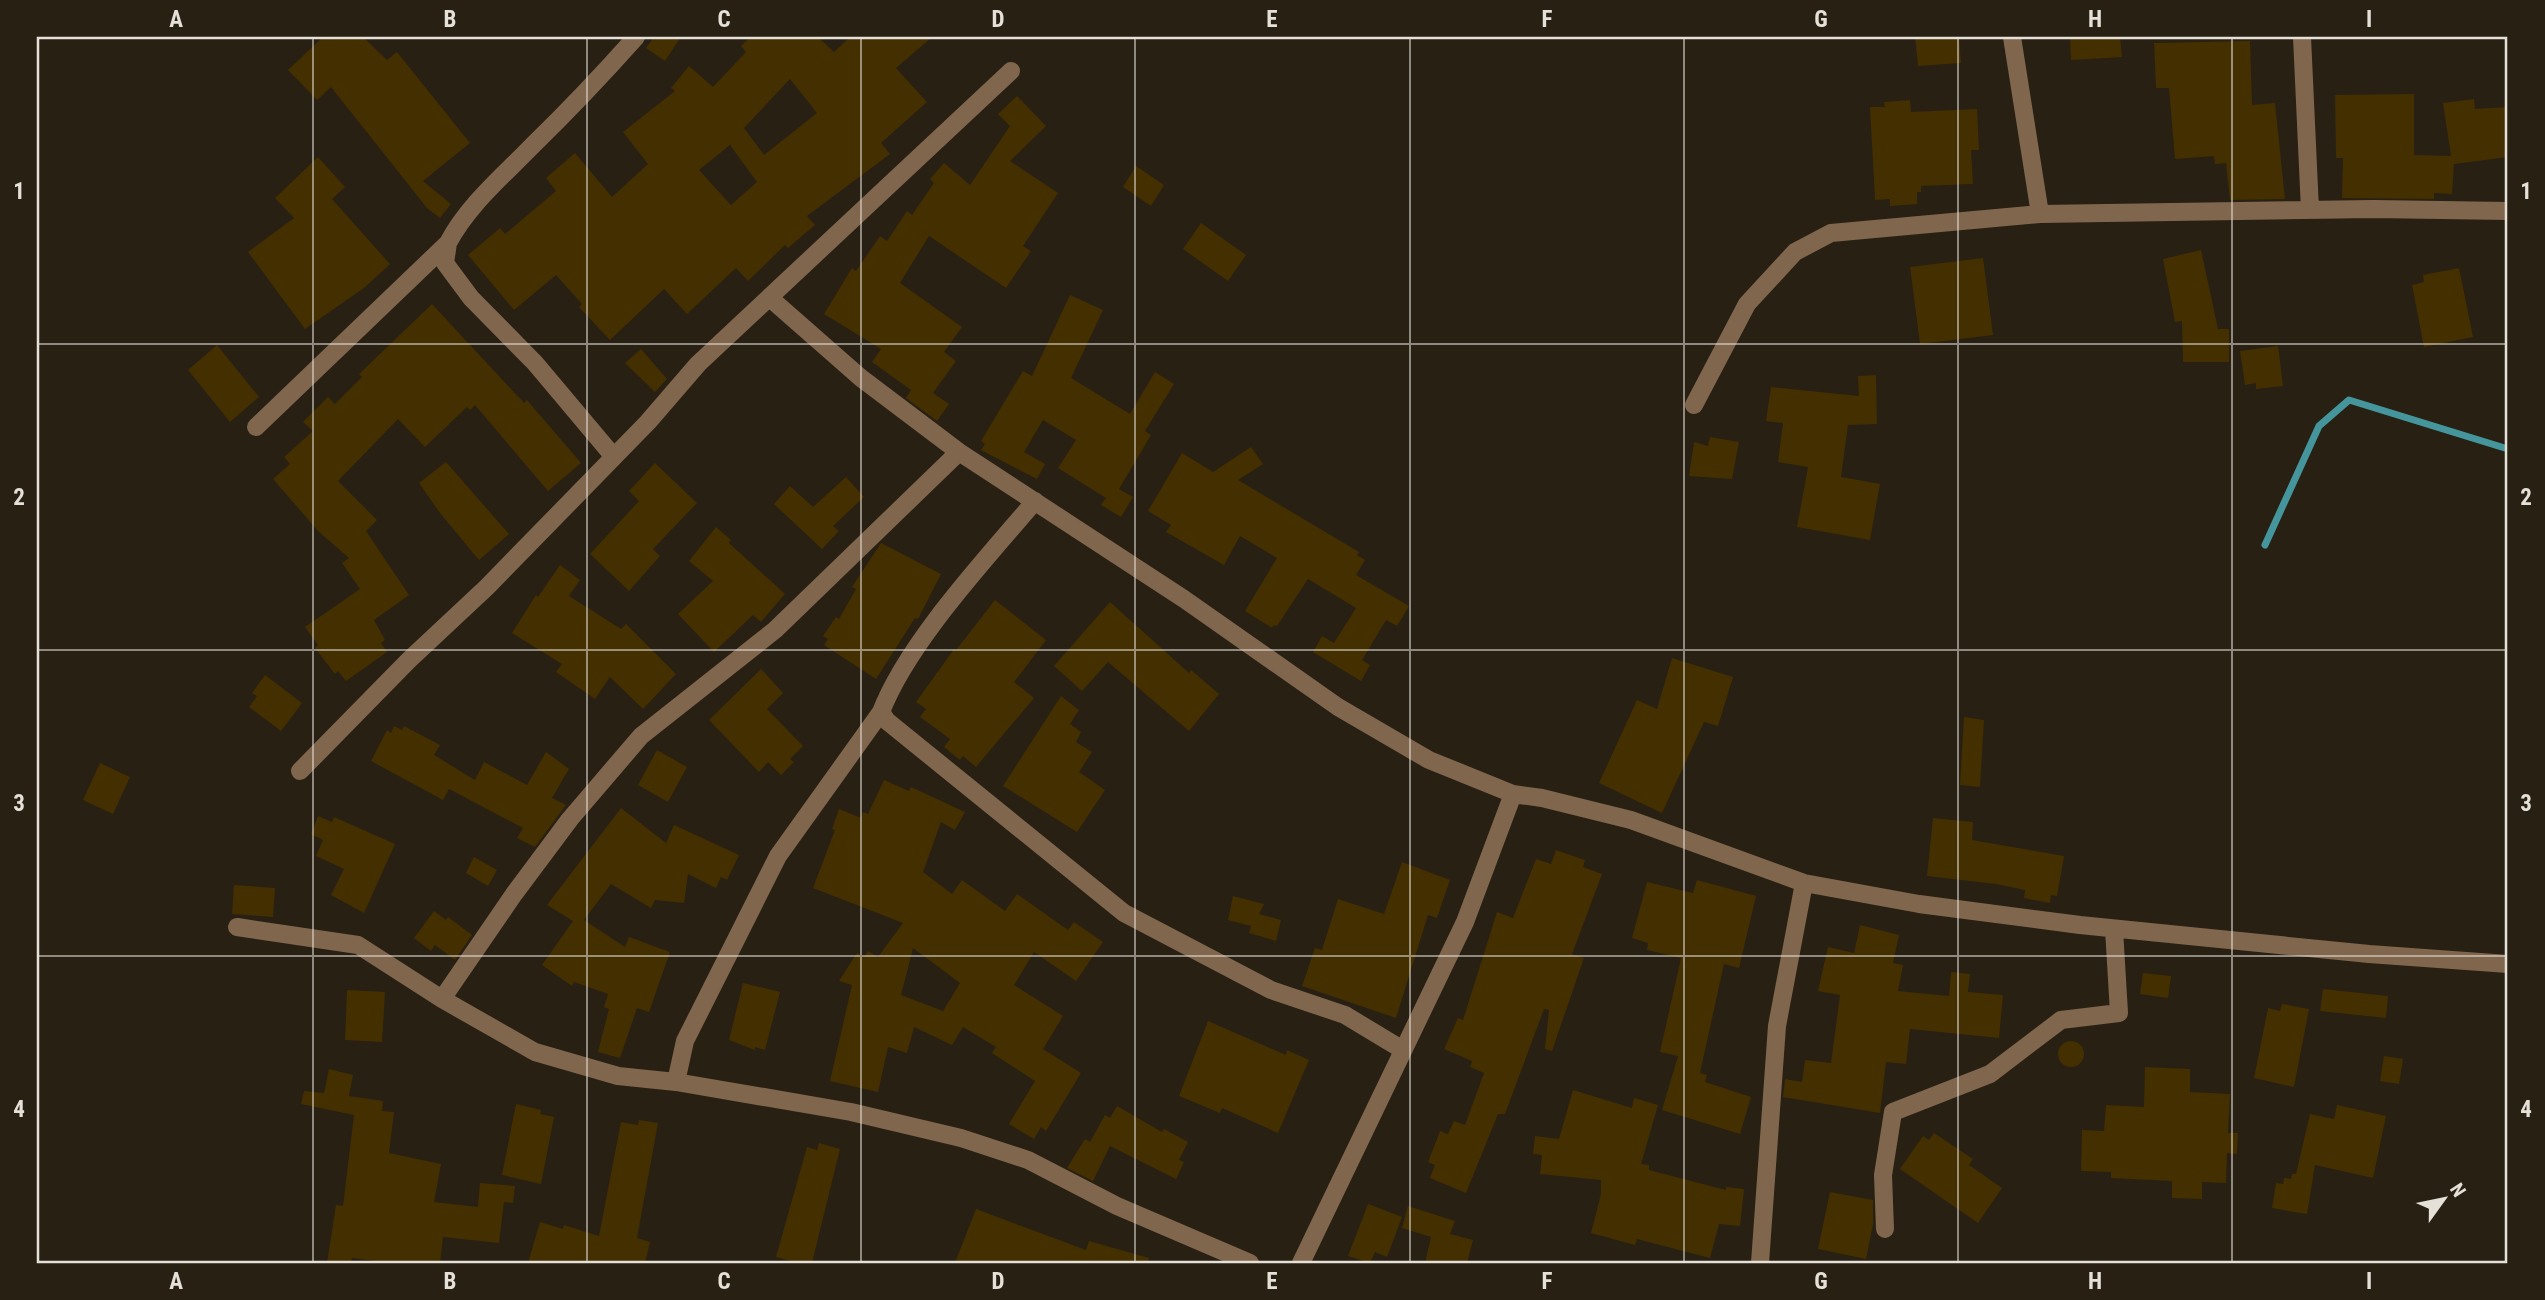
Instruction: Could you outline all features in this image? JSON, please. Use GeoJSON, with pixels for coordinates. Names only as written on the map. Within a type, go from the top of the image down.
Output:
{"type":"FeatureCollection","features":[{"type":"Feature","properties":{"kind":"street"},"geometry":{"type":"LineString","coordinates":[[614,457],[535,363],[471,298],[445,263],[448,243],[456,226],[485,193],[589,90],[636,37]]}},
{"type":"Feature","properties":{"kind":"street"},"geometry":{"type":"LineString","coordinates":[[2012,37],[2040,214]]}},
{"type":"Feature","properties":{"kind":"street"},"geometry":{"type":"LineString","coordinates":[[2302,37],[2310,210]]}},
{"type":"Feature","properties":{"kind":"street"},"geometry":{"type":"LineString","coordinates":[[300,771],[614,457],[698,364],[771,299],[1011,71]]}},
{"type":"Feature","properties":{"kind":"street"},"geometry":{"type":"LineString","coordinates":[[1693,405],[1747,304],[1794,252],[1831,233],[2040,214],[2310,210],[2508,211]]}},
{"type":"Feature","properties":{"kind":"street"},"geometry":{"type":"LineString","coordinates":[[256,427],[448,243]]}},
{"type":"Feature","properties":{"kind":"street"},"geometry":{"type":"LineString","coordinates":[[771,299],[861,378],[959,452],[1184,599],[1338,707],[1429,760],[1513,794],[1542,798],[1631,820],[1804,883],[1919,904],[2114,929],[2369,954],[2508,964]]}},
{"type":"Feature","properties":{"kind":"street"},"geometry":{"type":"LineString","coordinates":[[442,999],[570,819],[640,736],[775,630],[959,452]]}},
{"type":"Feature","properties":{"kind":"street"},"geometry":{"type":"LineString","coordinates":[[676,1082],[685,1041],[778,856],[881,712],[892,686],[911,657],[979,568],[1035,501]]}},
{"type":"Feature","properties":{"kind":"street"},"geometry":{"type":"LineString","coordinates":[[881,712],[887,721],[1124,913],[1271,990],[1345,1016],[1403,1049]]}},
{"type":"Feature","properties":{"kind":"street"},"geometry":{"type":"LineString","coordinates":[[1301,1263],[1465,922],[1513,794]]}},
{"type":"Feature","properties":{"kind":"street"},"geometry":{"type":"LineString","coordinates":[[1760,1263],[1777,1026],[1804,883]]}},
{"type":"Feature","properties":{"kind":"street"},"geometry":{"type":"LineString","coordinates":[[237,927],[358,945],[442,999],[535,1052],[618,1076],[676,1082],[851,1112],[961,1138],[1028,1160],[1117,1206],[1250,1263]]}},
{"type":"Feature","properties":{"kind":"street"},"geometry":{"type":"LineString","coordinates":[[1885,1229],[1883,1175],[1893,1112],[1990,1074],[2061,1020],[2119,1013],[2114,929]]}},
{"type":"Feature","properties":{"kind":"building"},"geometry":{"type":"Polygon","coordinates":[[[323,37],[363,37],[387,60],[397,52],[470,143],[423,181],[451,204],[440,218],[427,208],[331,87],[317,100],[288,70],[323,37]]]}},
{"type":"Feature","properties":{"kind":"building"},"geometry":{"type":"Polygon","coordinates":[[[654,37],[681,37],[665,61],[646,48],[654,37]]]}},
{"type":"Feature","properties":{"kind":"building"},"geometry":{"type":"Polygon","coordinates":[[[750,37],[818,37],[834,52],[850,37],[932,37],[896,68],[927,102],[881,143],[890,154],[807,216],[815,225],[788,248],[785,245],[748,281],[736,268],[687,314],[664,289],[610,340],[579,307],[582,304],[556,275],[514,310],[468,255],[500,228],[505,234],[556,191],[546,178],[575,153],[612,197],[648,164],[623,132],[675,91],[671,88],[689,66],[713,87],[746,52],[741,46],[750,37]],[[790,79],[744,128],[764,155],[817,113],[790,79]],[[730,145],[699,170],[731,205],[757,182],[730,145]]]}},
{"type":"Feature","properties":{"kind":"building"},"geometry":{"type":"Polygon","coordinates":[[[1915,37],[1959,37],[1961,63],[1918,66],[1915,37]]]}},
{"type":"Feature","properties":{"kind":"building"},"geometry":{"type":"Polygon","coordinates":[[[2070,37],[2120,37],[2122,57],[2071,60],[2070,37]]]}},
{"type":"Feature","properties":{"kind":"building"},"geometry":{"type":"Polygon","coordinates":[[[2250,41],[2252,105],[2275,103],[2285,199],[2230,200],[2226,163],[2215,164],[2214,156],[2175,159],[2169,88],[2156,88],[2154,43],[2250,41]]]}},
{"type":"Feature","properties":{"kind":"building"},"geometry":{"type":"Polygon","coordinates":[[[2414,94],[2414,155],[2451,156],[2443,103],[2474,99],[2475,109],[2508,107],[2508,157],[2454,164],[2452,194],[2434,193],[2434,199],[2342,198],[2343,158],[2336,158],[2335,95],[2414,94]]]}},
{"type":"Feature","properties":{"kind":"building"},"geometry":{"type":"Polygon","coordinates":[[[1017,96],[1046,126],[1010,161],[1058,193],[1023,246],[1031,251],[1006,288],[929,236],[900,283],[962,327],[944,352],[956,361],[933,393],[949,404],[937,421],[906,398],[911,390],[872,362],[881,349],[824,314],[852,268],[856,271],[880,236],[887,241],[907,211],[912,215],[934,183],[930,179],[944,163],[970,185],[1010,126],[998,114],[1017,96]]]}},
{"type":"Feature","properties":{"kind":"building"},"geometry":{"type":"Polygon","coordinates":[[[1910,100],[1911,112],[1977,109],[1979,150],[1971,150],[1973,184],[1921,186],[1921,192],[1917,192],[1917,204],[1890,206],[1890,199],[1875,200],[1870,107],[1885,107],[1884,102],[1910,100]]]}},
{"type":"Feature","properties":{"kind":"building"},"geometry":{"type":"Polygon","coordinates":[[[318,157],[345,187],[332,199],[390,264],[364,288],[305,329],[248,252],[294,218],[275,198],[318,157]]]}},
{"type":"Feature","properties":{"kind":"building"},"geometry":{"type":"Polygon","coordinates":[[[1136,166],[1164,185],[1151,206],[1123,187],[1136,166]]]}},
{"type":"Feature","properties":{"kind":"building"},"geometry":{"type":"Polygon","coordinates":[[[1201,223],[1246,255],[1228,281],[1183,249],[1201,223]]]}},
{"type":"Feature","properties":{"kind":"building"},"geometry":{"type":"Polygon","coordinates":[[[2201,250],[2218,329],[2229,329],[2229,362],[2183,362],[2182,321],[2175,322],[2163,259],[2201,250]]]}},
{"type":"Feature","properties":{"kind":"building"},"geometry":{"type":"Polygon","coordinates":[[[1983,258],[1993,335],[1920,344],[1910,267],[1983,258]]]}},
{"type":"Feature","properties":{"kind":"building"},"geometry":{"type":"Polygon","coordinates":[[[2459,268],[2473,337],[2424,347],[2412,285],[2424,282],[2423,275],[2459,268]]]}},
{"type":"Feature","properties":{"kind":"building"},"geometry":{"type":"Polygon","coordinates":[[[1070,295],[1103,310],[1071,378],[1130,414],[1155,372],[1174,384],[1145,431],[1151,435],[1119,489],[1133,497],[1121,517],[1101,505],[1106,498],[1058,468],[1076,440],[1043,420],[1024,452],[1045,464],[1037,479],[981,450],[985,444],[981,441],[1023,371],[1032,376],[1070,295]]]}},
{"type":"Feature","properties":{"kind":"building"},"geometry":{"type":"Polygon","coordinates":[[[432,304],[524,403],[527,400],[581,463],[548,491],[475,405],[470,410],[467,407],[425,447],[398,419],[338,481],[377,520],[366,531],[409,595],[374,620],[385,640],[381,643],[387,652],[346,681],[338,671],[335,674],[315,648],[318,645],[305,627],[360,589],[342,563],[349,558],[319,532],[273,479],[290,464],[284,457],[313,431],[303,422],[328,397],[335,404],[362,377],[359,374],[432,304]]]}},
{"type":"Feature","properties":{"kind":"building"},"geometry":{"type":"Polygon","coordinates":[[[217,345],[259,397],[230,422],[188,370],[217,345]]]}},
{"type":"Feature","properties":{"kind":"building"},"geometry":{"type":"Polygon","coordinates":[[[2278,346],[2283,386],[2256,389],[2256,383],[2245,385],[2240,351],[2278,346]]]}},
{"type":"Feature","properties":{"kind":"building"},"geometry":{"type":"Polygon","coordinates":[[[641,349],[667,379],[655,392],[625,363],[641,349]]]}},
{"type":"Feature","properties":{"kind":"building"},"geometry":{"type":"Polygon","coordinates":[[[1876,375],[1877,424],[1848,425],[1841,477],[1880,484],[1870,540],[1797,527],[1808,467],[1778,462],[1783,423],[1766,421],[1771,387],[1859,396],[1858,376],[1876,375]]]}},
{"type":"Feature","properties":{"kind":"building"},"geometry":{"type":"Polygon","coordinates":[[[1710,437],[1739,442],[1732,479],[1689,476],[1694,442],[1708,446],[1710,437]]]}},
{"type":"Feature","properties":{"kind":"building"},"geometry":{"type":"Polygon","coordinates":[[[1251,447],[1263,464],[1238,480],[1359,552],[1357,555],[1365,560],[1356,575],[1409,606],[1397,626],[1386,620],[1362,660],[1370,665],[1361,681],[1313,652],[1322,636],[1334,643],[1356,608],[1308,579],[1277,626],[1272,628],[1245,611],[1277,558],[1240,536],[1224,565],[1166,532],[1171,525],[1148,511],[1182,453],[1213,472],[1251,447]]]}},
{"type":"Feature","properties":{"kind":"building"},"geometry":{"type":"Polygon","coordinates":[[[446,462],[509,534],[479,560],[419,483],[446,462]]]}},
{"type":"Feature","properties":{"kind":"building"},"geometry":{"type":"Polygon","coordinates":[[[655,463],[697,503],[653,549],[660,556],[629,591],[590,554],[639,501],[629,491],[655,463]]]}},
{"type":"Feature","properties":{"kind":"building"},"geometry":{"type":"Polygon","coordinates":[[[846,477],[864,497],[833,526],[839,531],[822,549],[774,504],[790,486],[813,507],[846,477]]]}},
{"type":"Feature","properties":{"kind":"building"},"geometry":{"type":"Polygon","coordinates":[[[716,527],[731,540],[729,543],[785,594],[761,622],[753,615],[714,652],[678,614],[713,581],[689,561],[716,527]]]}},
{"type":"Feature","properties":{"kind":"building"},"geometry":{"type":"Polygon","coordinates":[[[881,543],[941,574],[918,619],[915,618],[876,679],[824,645],[828,639],[823,636],[836,617],[839,619],[856,589],[852,587],[881,543]]]}},
{"type":"Feature","properties":{"kind":"building"},"geometry":{"type":"Polygon","coordinates":[[[560,565],[580,580],[569,596],[621,629],[626,624],[676,674],[643,709],[610,677],[595,699],[556,672],[562,664],[512,633],[536,595],[538,597],[560,565]]]}},
{"type":"Feature","properties":{"kind":"building"},"geometry":{"type":"Polygon","coordinates":[[[995,600],[1046,640],[1014,682],[1034,698],[976,767],[963,756],[960,760],[944,747],[950,739],[920,717],[926,709],[916,702],[954,649],[956,650],[995,600]]]}},
{"type":"Feature","properties":{"kind":"building"},"geometry":{"type":"Polygon","coordinates":[[[1110,602],[1189,673],[1191,670],[1219,694],[1189,731],[1108,662],[1082,691],[1054,666],[1110,602]]]}},
{"type":"Feature","properties":{"kind":"building"},"geometry":{"type":"Polygon","coordinates":[[[1672,658],[1733,677],[1718,726],[1704,722],[1662,813],[1599,783],[1637,700],[1657,709],[1672,658]]]}},
{"type":"Feature","properties":{"kind":"building"},"geometry":{"type":"Polygon","coordinates":[[[761,669],[783,693],[767,709],[803,746],[790,759],[794,762],[781,775],[768,762],[759,772],[709,720],[761,669]]]}},
{"type":"Feature","properties":{"kind":"building"},"geometry":{"type":"Polygon","coordinates":[[[265,675],[302,703],[281,731],[249,707],[257,696],[252,693],[265,675]]]}},
{"type":"Feature","properties":{"kind":"building"},"geometry":{"type":"Polygon","coordinates":[[[1061,696],[1079,710],[1070,724],[1081,732],[1076,742],[1092,752],[1079,772],[1105,790],[1077,832],[1003,786],[1061,696]]]}},
{"type":"Feature","properties":{"kind":"building"},"geometry":{"type":"Polygon","coordinates":[[[1964,717],[1984,720],[1980,787],[1960,785],[1964,717]]]}},
{"type":"Feature","properties":{"kind":"building"},"geometry":{"type":"Polygon","coordinates":[[[394,726],[402,730],[404,726],[440,745],[434,755],[475,780],[484,762],[527,785],[546,752],[569,769],[552,798],[566,805],[535,847],[517,838],[523,828],[449,789],[443,800],[371,761],[387,730],[391,733],[394,726]]]}},
{"type":"Feature","properties":{"kind":"building"},"geometry":{"type":"Polygon","coordinates":[[[657,750],[687,767],[668,802],[638,785],[657,750]]]}},
{"type":"Feature","properties":{"kind":"building"},"geometry":{"type":"Polygon","coordinates":[[[100,763],[130,777],[113,814],[83,800],[100,763]]]}},
{"type":"Feature","properties":{"kind":"building"},"geometry":{"type":"Polygon","coordinates":[[[884,780],[909,791],[911,787],[965,812],[955,830],[941,822],[923,872],[952,894],[962,880],[1005,911],[1017,894],[1068,930],[1074,922],[1103,942],[1076,981],[1034,952],[1014,985],[1063,1016],[1043,1049],[1081,1073],[1046,1131],[1041,1127],[1034,1139],[1009,1124],[1035,1081],[992,1053],[996,1047],[963,1027],[952,1045],[914,1027],[907,1053],[888,1047],[878,1092],[830,1081],[852,985],[839,981],[857,953],[864,957],[868,951],[878,957],[903,923],[813,888],[835,830],[832,829],[839,809],[861,818],[863,812],[868,814],[884,780]],[[913,948],[901,995],[943,1011],[960,983],[913,948]]]}},
{"type":"Feature","properties":{"kind":"building"},"geometry":{"type":"Polygon","coordinates":[[[621,808],[666,843],[674,825],[739,855],[727,880],[721,877],[716,888],[688,874],[684,903],[655,900],[651,908],[611,884],[584,920],[625,947],[629,937],[670,952],[649,1012],[637,1008],[620,1058],[598,1052],[609,1009],[604,1007],[608,994],[574,982],[572,986],[542,965],[573,921],[547,905],[621,808]]]}},
{"type":"Feature","properties":{"kind":"building"},"geometry":{"type":"Polygon","coordinates":[[[318,816],[332,822],[334,817],[395,844],[364,913],[331,895],[344,869],[316,856],[323,840],[311,834],[318,816]]]}},
{"type":"Feature","properties":{"kind":"building"},"geometry":{"type":"Polygon","coordinates":[[[1933,818],[1973,822],[1972,840],[2064,856],[2057,896],[2051,895],[2050,903],[2024,898],[2025,890],[1927,876],[1933,818]]]}},
{"type":"Feature","properties":{"kind":"building"},"geometry":{"type":"Polygon","coordinates":[[[1556,850],[1585,860],[1583,867],[1602,874],[1572,954],[1584,958],[1552,1051],[1545,1049],[1549,1010],[1544,1009],[1505,1114],[1498,1114],[1466,1193],[1430,1178],[1435,1165],[1428,1162],[1440,1131],[1448,1134],[1454,1121],[1465,1125],[1484,1073],[1470,1067],[1472,1061],[1444,1049],[1458,1018],[1463,1020],[1497,912],[1513,918],[1536,859],[1551,864],[1556,850]]]}},
{"type":"Feature","properties":{"kind":"building"},"geometry":{"type":"Polygon","coordinates":[[[474,857],[497,870],[488,886],[466,873],[474,857]]]}},
{"type":"Feature","properties":{"kind":"building"},"geometry":{"type":"Polygon","coordinates":[[[1402,862],[1450,880],[1437,918],[1428,915],[1396,1018],[1302,986],[1315,948],[1322,950],[1338,899],[1384,914],[1402,862]]]}},
{"type":"Feature","properties":{"kind":"building"},"geometry":{"type":"Polygon","coordinates":[[[1697,880],[1756,896],[1739,968],[1724,964],[1700,1073],[1707,1075],[1705,1082],[1751,1097],[1740,1134],[1662,1110],[1678,1056],[1660,1052],[1681,958],[1647,950],[1648,943],[1632,938],[1647,882],[1693,893],[1697,880]]]}},
{"type":"Feature","properties":{"kind":"building"},"geometry":{"type":"Polygon","coordinates":[[[234,885],[275,888],[273,917],[232,914],[234,885]]]}},
{"type":"Feature","properties":{"kind":"building"},"geometry":{"type":"Polygon","coordinates":[[[1233,896],[1264,904],[1259,914],[1281,920],[1276,941],[1249,933],[1251,926],[1228,920],[1233,896]]]}},
{"type":"Feature","properties":{"kind":"building"},"geometry":{"type":"Polygon","coordinates":[[[434,911],[446,920],[448,917],[472,935],[455,960],[435,945],[431,951],[414,938],[434,911]]]}},
{"type":"Feature","properties":{"kind":"building"},"geometry":{"type":"Polygon","coordinates":[[[1860,925],[1899,935],[1893,963],[1903,965],[1898,991],[1949,996],[1951,972],[1970,974],[1968,992],[2003,995],[1999,1038],[1910,1029],[1906,1064],[1886,1062],[1880,1113],[1783,1097],[1785,1079],[1802,1082],[1805,1060],[1831,1063],[1840,995],[1818,991],[1828,947],[1854,953],[1860,925]]]}},
{"type":"Feature","properties":{"kind":"building"},"geometry":{"type":"Polygon","coordinates":[[[2143,973],[2171,976],[2168,998],[2140,994],[2143,973]]]}},
{"type":"Feature","properties":{"kind":"building"},"geometry":{"type":"Polygon","coordinates":[[[743,983],[780,992],[765,1050],[755,1047],[755,1050],[729,1040],[743,983]]]}},
{"type":"Feature","properties":{"kind":"building"},"geometry":{"type":"Polygon","coordinates":[[[2323,989],[2388,996],[2386,1018],[2320,1011],[2323,989]]]}},
{"type":"Feature","properties":{"kind":"building"},"geometry":{"type":"Polygon","coordinates":[[[347,990],[385,992],[382,1042],[345,1040],[347,990]]]}},
{"type":"Feature","properties":{"kind":"building"},"geometry":{"type":"Polygon","coordinates":[[[2282,1004],[2309,1009],[2294,1087],[2254,1078],[2268,1008],[2280,1011],[2282,1004]]]}},
{"type":"Feature","properties":{"kind":"building"},"geometry":{"type":"Polygon","coordinates":[[[1208,1021],[1286,1055],[1287,1050],[1309,1060],[1278,1133],[1222,1108],[1220,1113],[1179,1096],[1208,1021]]]}},
{"type":"Feature","properties":{"kind":"building"},"geometry":{"type":"Polygon","coordinates":[[[2071,1041],[2080,1045],[2084,1054],[2080,1063],[2071,1067],[2062,1063],[2058,1054],[2062,1045],[2071,1041]]]}},
{"type":"Feature","properties":{"kind":"building"},"geometry":{"type":"Polygon","coordinates":[[[2384,1056],[2403,1059],[2399,1084],[2380,1081],[2384,1056]]]}},
{"type":"Feature","properties":{"kind":"building"},"geometry":{"type":"Polygon","coordinates":[[[2145,1067],[2190,1069],[2190,1092],[2230,1094],[2228,1133],[2238,1133],[2237,1154],[2227,1153],[2226,1183],[2202,1182],[2202,1199],[2172,1198],[2172,1181],[2111,1178],[2111,1172],[2081,1171],[2082,1130],[2104,1131],[2106,1105],[2144,1107],[2145,1067]]]}},
{"type":"Feature","properties":{"kind":"building"},"geometry":{"type":"Polygon","coordinates":[[[329,1069],[353,1075],[349,1096],[383,1101],[382,1111],[394,1112],[389,1153],[441,1164],[434,1202],[478,1207],[480,1183],[515,1186],[513,1203],[504,1202],[499,1243],[443,1237],[440,1263],[391,1263],[352,1258],[351,1263],[327,1263],[336,1205],[343,1206],[354,1115],[301,1104],[304,1091],[324,1093],[329,1069]]]}},
{"type":"Feature","properties":{"kind":"building"},"geometry":{"type":"Polygon","coordinates":[[[1573,1090],[1632,1108],[1634,1098],[1658,1105],[1641,1164],[1649,1165],[1649,1170],[1726,1190],[1726,1187],[1744,1189],[1740,1226],[1719,1224],[1710,1258],[1637,1239],[1635,1245],[1591,1233],[1601,1194],[1601,1180],[1540,1174],[1542,1155],[1533,1154],[1535,1136],[1559,1139],[1573,1090]]]}},
{"type":"Feature","properties":{"kind":"building"},"geometry":{"type":"Polygon","coordinates":[[[516,1104],[541,1110],[540,1114],[554,1117],[541,1184],[502,1175],[516,1104]]]}},
{"type":"Feature","properties":{"kind":"building"},"geometry":{"type":"Polygon","coordinates":[[[2337,1105],[2386,1116],[2373,1178],[2315,1165],[2307,1214],[2272,1208],[2276,1183],[2283,1184],[2284,1178],[2291,1179],[2292,1174],[2296,1174],[2310,1114],[2334,1119],[2337,1105]]]}},
{"type":"Feature","properties":{"kind":"building"},"geometry":{"type":"Polygon","coordinates":[[[1117,1106],[1162,1132],[1164,1129],[1188,1142],[1179,1160],[1184,1162],[1176,1179],[1110,1146],[1093,1181],[1067,1168],[1085,1139],[1090,1142],[1105,1115],[1110,1118],[1117,1106]]]}},
{"type":"Feature","properties":{"kind":"building"},"geometry":{"type":"Polygon","coordinates":[[[639,1120],[658,1123],[637,1238],[650,1242],[645,1263],[528,1263],[540,1222],[563,1229],[564,1225],[599,1236],[621,1122],[638,1125],[639,1120]]]}},
{"type":"Feature","properties":{"kind":"building"},"geometry":{"type":"Polygon","coordinates":[[[1934,1133],[1973,1159],[1969,1165],[2002,1188],[1978,1223],[1900,1169],[1923,1136],[1929,1140],[1934,1133]]]}},
{"type":"Feature","properties":{"kind":"building"},"geometry":{"type":"Polygon","coordinates":[[[819,1143],[840,1149],[812,1263],[798,1263],[776,1257],[807,1147],[817,1150],[819,1143]]]}},
{"type":"Feature","properties":{"kind":"building"},"geometry":{"type":"Polygon","coordinates":[[[1830,1192],[1873,1200],[1873,1224],[1866,1259],[1818,1249],[1830,1192]]]}},
{"type":"Feature","properties":{"kind":"building"},"geometry":{"type":"Polygon","coordinates":[[[1368,1204],[1402,1217],[1387,1257],[1375,1252],[1370,1263],[1348,1256],[1368,1204]]]}},
{"type":"Feature","properties":{"kind":"building"},"geometry":{"type":"Polygon","coordinates":[[[1408,1206],[1455,1221],[1450,1234],[1473,1240],[1467,1263],[1425,1263],[1431,1237],[1402,1228],[1408,1206]]]}},
{"type":"Feature","properties":{"kind":"building"},"geometry":{"type":"Polygon","coordinates":[[[976,1209],[1086,1250],[1089,1241],[1149,1258],[1148,1263],[955,1263],[976,1209]]]}},
{"type":"Feature","properties":{"kind":"waterway"},"geometry":{"type":"LineString","coordinates":[[2265,545],[2319,426],[2349,400],[2508,449]]}}]}
